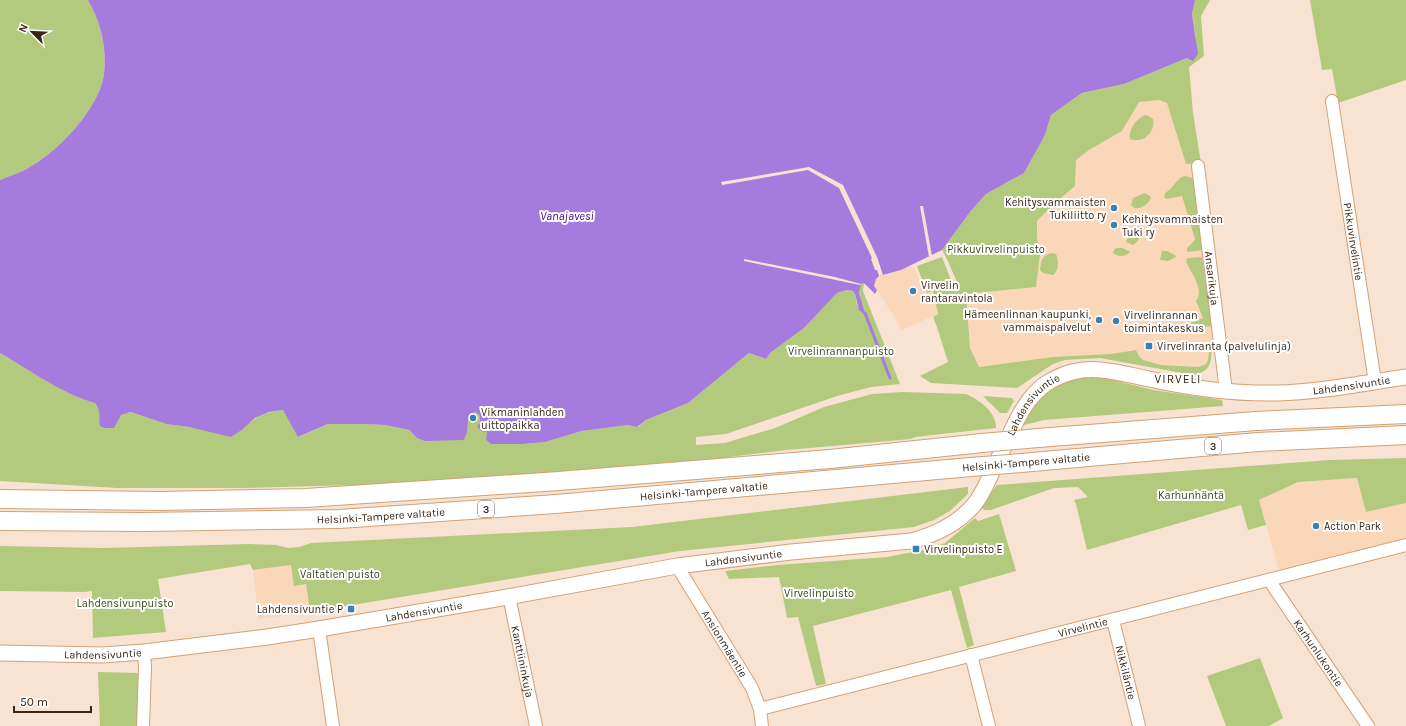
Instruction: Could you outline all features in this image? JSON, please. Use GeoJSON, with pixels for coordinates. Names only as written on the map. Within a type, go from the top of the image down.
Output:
{"type":"FeatureCollection","features":[{"type":"Feature","properties":{"kind":"highway","name":"Helsinki-Tampere valtatie"},"geometry":{"type":"LineString","coordinates":[[0,499],[160,501],[306,498],[559,482],[830,459],[1038,438],[1256,421],[1406,414]]}},
{"type":"Feature","properties":{"kind":"highway","name":"Helsinki-Tampere valtatie"},"geometry":{"type":"LineString","coordinates":[[0,521],[144,522],[339,519],[556,504],[1258,442],[1406,435]]}},
{"type":"Feature","properties":{"kind":"highway"},"geometry":{"type":"LineString","coordinates":[[0,487],[31,492],[57,499]]}},
{"type":"Feature","properties":{"kind":"main road","name":"Lahdensivuntie"},"geometry":{"type":"LineString","coordinates":[[0,653],[102,655],[144,652],[267,637],[677,566],[791,552],[911,541],[928,536],[943,529],[973,506],[982,492],[1020,413],[1025,397],[1052,380],[1064,374],[1078,370],[1089,368],[1100,369],[1168,383],[1226,391],[1278,393],[1406,377]]}},
{"type":"Feature","properties":{"kind":"street","name":"Pikkuvirvelintie"},"geometry":{"type":"LineString","coordinates":[[1332,100],[1374,382]]}},
{"type":"Feature","properties":{"kind":"street","name":"Ansarikuja"},"geometry":{"type":"LineString","coordinates":[[1198,166],[1223,357],[1226,391]]}},
{"type":"Feature","properties":{"kind":"street","name":"Virvelintie"},"geometry":{"type":"LineString","coordinates":[[760,709],[1406,545]]}},
{"type":"Feature","properties":{"kind":"street","name":"Ansionmäentie"},"geometry":{"type":"LineString","coordinates":[[677,566],[752,688],[760,709],[762,726]]}},
{"type":"Feature","properties":{"kind":"street","name":"Karhunlukontie"},"geometry":{"type":"LineString","coordinates":[[1269,580],[1368,726]]}},
{"type":"Feature","properties":{"kind":"street","name":"Kanttiininkuja"},"geometry":{"type":"LineString","coordinates":[[509,596],[536,726]]}},
{"type":"Feature","properties":{"kind":"street","name":"Nikkiläntie"},"geometry":{"type":"LineString","coordinates":[[1113,620],[1140,726]]}},
{"type":"Feature","properties":{"kind":"street"},"geometry":{"type":"LineString","coordinates":[[319,629],[334,726]]}},
{"type":"Feature","properties":{"kind":"street"},"geometry":{"type":"LineString","coordinates":[[143,726],[145,668],[144,652]]}},
{"type":"Feature","properties":{"kind":"street"},"geometry":{"type":"LineString","coordinates":[[971,655],[989,726]]}},
{"type":"Feature","properties":{"kind":"shaded area"},"geometry":{"type":"Polygon","coordinates":[[[1159,100],[1167,102],[1186,164],[1201,163],[1225,342],[1210,342],[1208,360],[1206,364],[1199,367],[1161,365],[1143,360],[1136,350],[1111,354],[978,367],[970,348],[966,294],[1036,287],[1040,255],[1037,238],[1037,222],[1055,203],[1075,186],[1076,160],[1089,150],[1122,131],[1139,102],[1159,100]]]}},
{"type":"Feature","properties":{"kind":"shaded area"},"geometry":{"type":"Polygon","coordinates":[[[911,266],[915,269],[925,293],[933,291],[938,314],[901,330],[894,316],[874,286],[879,276],[911,266]]]}},
{"type":"Feature","properties":{"kind":"shaded area"},"geometry":{"type":"Polygon","coordinates":[[[1358,478],[1366,512],[1406,503],[1406,541],[1279,571],[1259,500],[1298,482],[1358,478]]]}},
{"type":"Feature","properties":{"kind":"shaded area"},"geometry":{"type":"Polygon","coordinates":[[[291,565],[306,584],[310,612],[259,619],[253,570],[291,565]]]}},
{"type":"Feature","properties":{"kind":"green space"},"geometry":{"type":"Polygon","coordinates":[[[0,0],[88,0],[101,31],[105,62],[101,86],[95,100],[76,128],[52,152],[39,161],[22,171],[0,180],[0,0]]]}},
{"type":"Feature","properties":{"kind":"green space","name":"Pikkuvirvelinpuisto"},"geometry":{"type":"Polygon","coordinates":[[[1195,0],[1210,0],[1201,16],[1204,56],[1189,67],[1193,113],[1201,163],[1186,164],[1167,103],[1159,100],[1139,102],[1122,131],[1089,150],[1076,160],[1075,186],[1037,221],[1037,238],[1040,255],[1036,287],[966,294],[970,348],[979,367],[1053,357],[1111,354],[1136,350],[1143,360],[1161,365],[1199,367],[1206,364],[1208,360],[1210,341],[1212,341],[1211,359],[1208,367],[1205,371],[1193,375],[1100,358],[1065,360],[1053,364],[1017,388],[931,383],[920,376],[948,362],[933,317],[938,314],[933,291],[927,293],[917,266],[942,257],[952,283],[958,284],[942,250],[970,212],[986,194],[1024,173],[1045,135],[1051,115],[1082,93],[1124,84],[1187,58],[1196,38],[1192,14],[1195,0]]]}},
{"type":"Feature","properties":{"kind":"green space"},"geometry":{"type":"Polygon","coordinates":[[[1310,0],[1406,0],[1406,80],[1338,103],[1332,69],[1322,70],[1310,0]]]}},
{"type":"Feature","properties":{"kind":"green space"},"geometry":{"type":"Polygon","coordinates":[[[1145,115],[1153,119],[1152,128],[1148,136],[1140,140],[1130,139],[1130,132],[1133,125],[1145,115]]]}},
{"type":"Feature","properties":{"kind":"green space"},"geometry":{"type":"Polygon","coordinates":[[[1185,176],[1193,178],[1204,250],[1188,252],[1187,250],[1195,239],[1182,196],[1167,199],[1164,197],[1165,193],[1171,189],[1179,179],[1185,176]]]}},
{"type":"Feature","properties":{"kind":"green space"},"geometry":{"type":"Polygon","coordinates":[[[1145,193],[1151,198],[1145,205],[1136,208],[1131,205],[1133,198],[1145,193]]]}},
{"type":"Feature","properties":{"kind":"green space"},"geometry":{"type":"Polygon","coordinates":[[[1138,228],[1140,229],[1140,234],[1136,242],[1133,245],[1126,242],[1129,235],[1138,228]]]}},
{"type":"Feature","properties":{"kind":"green space"},"geometry":{"type":"Polygon","coordinates":[[[1116,248],[1123,248],[1130,252],[1124,256],[1117,255],[1113,253],[1116,248]]]}},
{"type":"Feature","properties":{"kind":"green space"},"geometry":{"type":"Polygon","coordinates":[[[1162,251],[1167,251],[1176,257],[1168,261],[1160,260],[1162,251]]]}},
{"type":"Feature","properties":{"kind":"green space"},"geometry":{"type":"Polygon","coordinates":[[[1051,253],[1056,254],[1058,259],[1057,268],[1053,275],[1043,273],[1040,270],[1042,259],[1051,253]]]}},
{"type":"Feature","properties":{"kind":"green space"},"geometry":{"type":"Polygon","coordinates":[[[1202,257],[1212,326],[1191,329],[1191,323],[1203,318],[1196,301],[1199,292],[1198,287],[1186,262],[1187,258],[1202,257]]]}},
{"type":"Feature","properties":{"kind":"green space","name":"Virvelinrannanpuisto"},"geometry":{"type":"Polygon","coordinates":[[[864,283],[863,291],[900,384],[871,387],[837,396],[726,434],[696,437],[696,445],[725,443],[775,428],[824,407],[872,394],[903,392],[966,394],[976,399],[986,407],[993,417],[996,428],[915,437],[911,439],[787,450],[680,463],[426,483],[244,488],[117,488],[0,481],[0,353],[59,388],[95,403],[100,413],[99,421],[119,418],[121,415],[131,412],[166,424],[189,427],[243,429],[261,415],[283,410],[299,437],[328,424],[364,424],[385,425],[409,430],[417,438],[467,432],[469,414],[477,412],[480,416],[480,423],[487,432],[486,440],[491,444],[523,444],[545,442],[582,431],[628,425],[638,427],[646,420],[688,403],[749,353],[766,359],[770,353],[804,328],[837,293],[847,290],[853,291],[857,305],[865,313],[859,293],[861,284],[864,283]]]}},
{"type":"Feature","properties":{"kind":"green space"},"geometry":{"type":"Polygon","coordinates":[[[1085,377],[1101,377],[1153,390],[1222,400],[1223,406],[1044,420],[1020,426],[1030,406],[1043,394],[1063,383],[1085,377]]]}},
{"type":"Feature","properties":{"kind":"green space"},"geometry":{"type":"Polygon","coordinates":[[[983,396],[1012,398],[1014,401],[1007,413],[1000,413],[983,396]]]}},
{"type":"Feature","properties":{"kind":"green space","name":"Karhunhäntä"},"geometry":{"type":"Polygon","coordinates":[[[1406,458],[1406,503],[1366,512],[1357,478],[1298,482],[1259,500],[1266,525],[1248,530],[1241,505],[1087,550],[1074,500],[1088,497],[1078,487],[1054,488],[991,510],[984,510],[981,507],[997,485],[1330,460],[1406,458]]]}},
{"type":"Feature","properties":{"kind":"green space","name":"Valtatien puisto"},"geometry":{"type":"Polygon","coordinates":[[[968,487],[968,494],[950,511],[934,520],[914,527],[680,551],[310,612],[306,584],[294,586],[291,565],[253,570],[250,564],[158,579],[166,632],[93,638],[92,591],[0,591],[0,546],[104,548],[248,544],[276,545],[288,548],[299,547],[311,543],[632,527],[968,487]]]}},
{"type":"Feature","properties":{"kind":"green space","name":"Virvelinpuisto"},"geometry":{"type":"Polygon","coordinates":[[[999,514],[1016,571],[959,587],[974,645],[967,648],[951,590],[813,626],[826,684],[816,686],[798,617],[787,618],[779,577],[729,579],[725,571],[778,565],[887,557],[928,549],[945,543],[975,518],[978,521],[999,514]]]}},
{"type":"Feature","properties":{"kind":"green space"},"geometry":{"type":"Polygon","coordinates":[[[1260,658],[1283,718],[1269,726],[1226,726],[1207,676],[1260,658]]]}},
{"type":"Feature","properties":{"kind":"green space"},"geometry":{"type":"Polygon","coordinates":[[[98,672],[139,673],[138,726],[100,726],[98,672]]]}},
{"type":"Feature","properties":{"kind":"water","name":"Vanajavesi"},"geometry":{"type":"Polygon","coordinates":[[[88,0],[1195,0],[1192,14],[1198,54],[1193,61],[1187,58],[1124,84],[1082,93],[1051,115],[1045,135],[1024,173],[986,194],[970,212],[942,250],[901,270],[879,276],[876,279],[874,286],[877,290],[875,294],[864,283],[861,284],[859,293],[865,313],[864,314],[859,310],[853,291],[847,290],[837,293],[804,328],[770,353],[766,359],[749,353],[688,403],[646,420],[637,427],[628,425],[582,431],[545,442],[491,444],[486,440],[487,432],[481,431],[477,426],[480,423],[480,416],[476,412],[469,414],[467,432],[464,440],[425,441],[417,438],[409,430],[385,425],[364,424],[328,424],[298,437],[283,410],[269,412],[255,418],[231,437],[189,427],[166,424],[131,412],[121,415],[114,428],[104,428],[100,426],[99,412],[95,403],[59,388],[0,353],[0,180],[25,170],[52,152],[76,128],[95,100],[101,86],[104,73],[105,55],[101,31],[88,0]]]}},
{"type":"Feature","properties":{"kind":"pier"},"geometry":{"type":"Polygon","coordinates":[[[809,167],[843,185],[877,257],[883,275],[879,276],[877,270],[875,270],[871,259],[872,258],[839,188],[808,170],[722,185],[721,182],[809,167]]]}},
{"type":"Feature","properties":{"kind":"pier"},"geometry":{"type":"Polygon","coordinates":[[[920,206],[923,206],[932,256],[929,257],[920,206]]]}},
{"type":"Feature","properties":{"kind":"pier"},"geometry":{"type":"Polygon","coordinates":[[[744,259],[835,277],[861,284],[744,261],[744,259]]]}},
{"type":"Feature","properties":{"kind":"waterway"},"geometry":{"type":"LineString","coordinates":[[865,313],[890,378]]}},
{"type":"Feature","properties":{"kind":"place","name":"Kehitysvammaisten Tukiliitto ry"},"geometry":{"type":"Point","coordinates":[1114,208]}},
{"type":"Feature","properties":{"kind":"place","name":"Kehitysvammaisten Tuki ry"},"geometry":{"type":"Point","coordinates":[1114,225]}},
{"type":"Feature","properties":{"kind":"place","name":"Virvelin rantaravintola"},"geometry":{"type":"Point","coordinates":[913,291]}},
{"type":"Feature","properties":{"kind":"place","name":"Hämeenlinnan kaupunki, vammaispalvelut"},"geometry":{"type":"Point","coordinates":[1099,320]}},
{"type":"Feature","properties":{"kind":"place","name":"Virvelinrannan toimintakeskus"},"geometry":{"type":"Point","coordinates":[1116,321]}},
{"type":"Feature","properties":{"kind":"place","name":"Virvelinranta (palvelulinja)"},"geometry":{"type":"Point","coordinates":[1149,346]}},
{"type":"Feature","properties":{"kind":"place","name":"Vikmaninlahden uittopaikka"},"geometry":{"type":"Point","coordinates":[473,418]}},
{"type":"Feature","properties":{"kind":"place","name":"Action Park"},"geometry":{"type":"Point","coordinates":[1316,526]}},
{"type":"Feature","properties":{"kind":"place","name":"Virvelinpuisto E"},"geometry":{"type":"Point","coordinates":[916,549]}},
{"type":"Feature","properties":{"kind":"place","name":"Lahdensivuntie P"},"geometry":{"type":"Point","coordinates":[351,609]}},
{"type":"Feature","properties":{"kind":"district","name":"VIRVELI"},"geometry":{"type":"Point","coordinates":[1178,379]}},
{"type":"Feature","properties":{"kind":"park label","name":"Lahdensivunpuisto"},"geometry":{"type":"Point","coordinates":[125,603]}}]}
